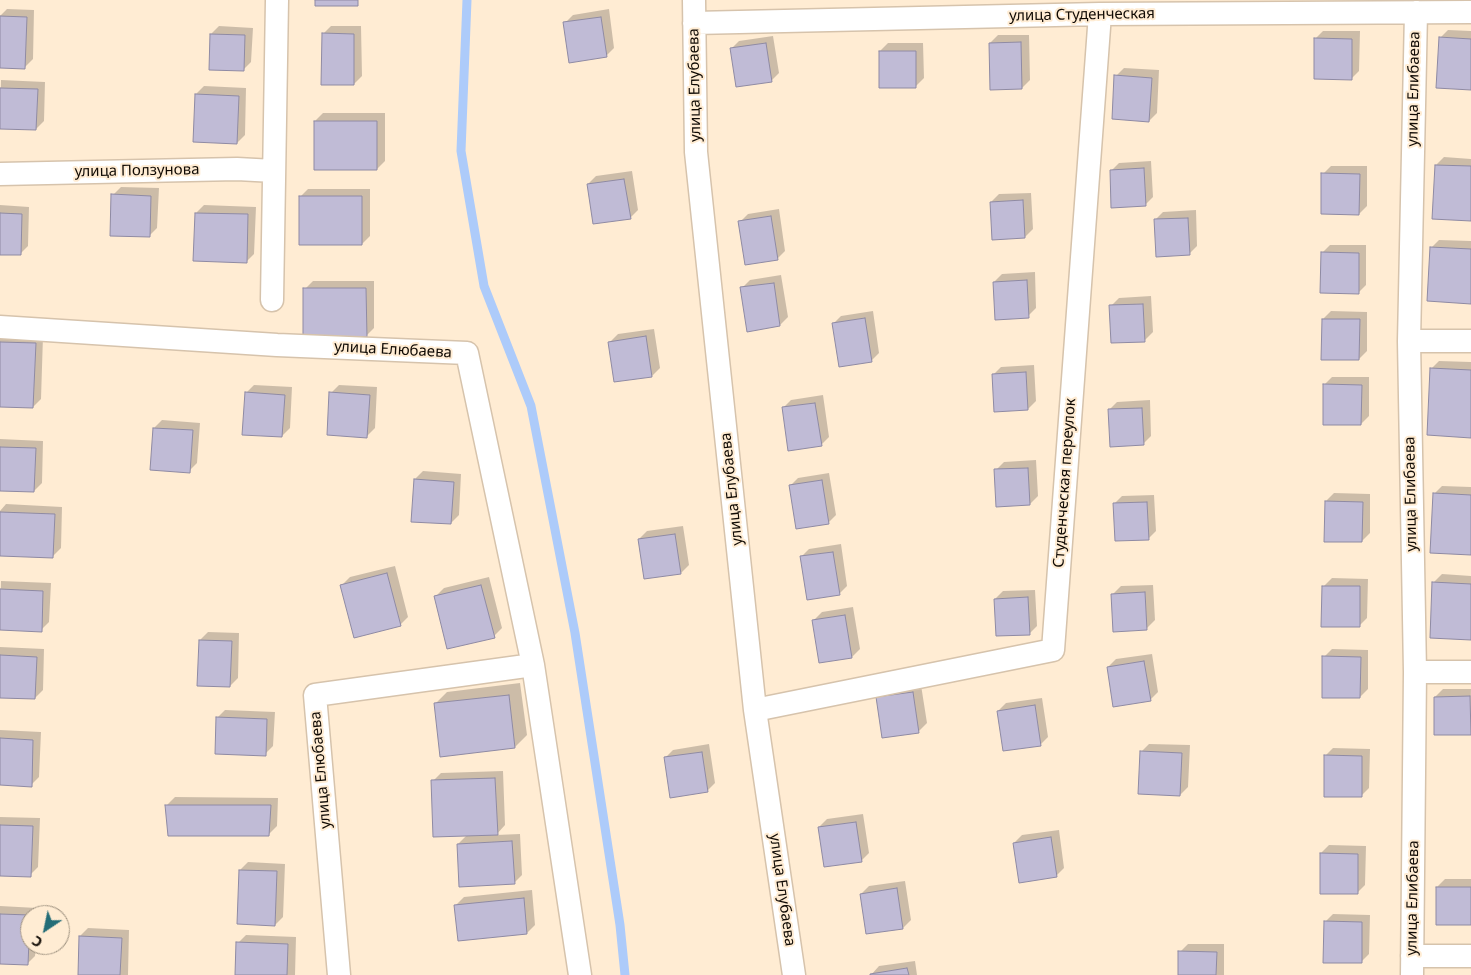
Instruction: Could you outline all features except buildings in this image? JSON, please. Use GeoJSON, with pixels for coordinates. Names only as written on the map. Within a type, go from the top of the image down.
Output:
{"type":"FeatureCollection","features":[{"type":"Feature","properties":{"kind":"street"},"geometry":{"type":"LineString","coordinates":[[272,300],[277,0]]}},
{"type":"Feature","properties":{"kind":"street","name":"улица Елубаева"},"geometry":{"type":"LineString","coordinates":[[694,0],[696,152],[755,710],[794,975]]}},
{"type":"Feature","properties":{"kind":"street","name":"улица Елибаева"},"geometry":{"type":"LineString","coordinates":[[1412,965],[1415,672],[1409,341],[1416,12]]}},
{"type":"Feature","properties":{"kind":"street","name":"улица Студенческая"},"geometry":{"type":"LineString","coordinates":[[694,23],[1100,14],[1471,12]]}},
{"type":"Feature","properties":{"kind":"street","name":"Студенческая переулок"},"geometry":{"type":"LineString","coordinates":[[755,710],[1053,650],[1100,14]]}},
{"type":"Feature","properties":{"kind":"street","name":"улица Ползунова"},"geometry":{"type":"LineString","coordinates":[[0,174],[237,169],[274,172]]}},
{"type":"Feature","properties":{"kind":"street","name":"улица Елюбаева"},"geometry":{"type":"LineString","coordinates":[[0,327],[277,345],[467,353],[533,665],[580,975]]}},
{"type":"Feature","properties":{"kind":"street"},"geometry":{"type":"LineString","coordinates":[[1409,341],[1471,341]]}},
{"type":"Feature","properties":{"kind":"street","name":"улица Елюбаева"},"geometry":{"type":"LineString","coordinates":[[339,975],[315,695],[533,665]]}},
{"type":"Feature","properties":{"kind":"street"},"geometry":{"type":"LineString","coordinates":[[1415,672],[1471,672]]}},
{"type":"Feature","properties":{"kind":"street"},"geometry":{"type":"LineString","coordinates":[[1412,965],[1471,956]]}},
{"type":"Feature","properties":{"kind":"waterway"},"geometry":{"type":"LineString","coordinates":[[467,0],[461,151],[484,286],[531,406],[575,633],[620,925],[625,975]]}}]}
